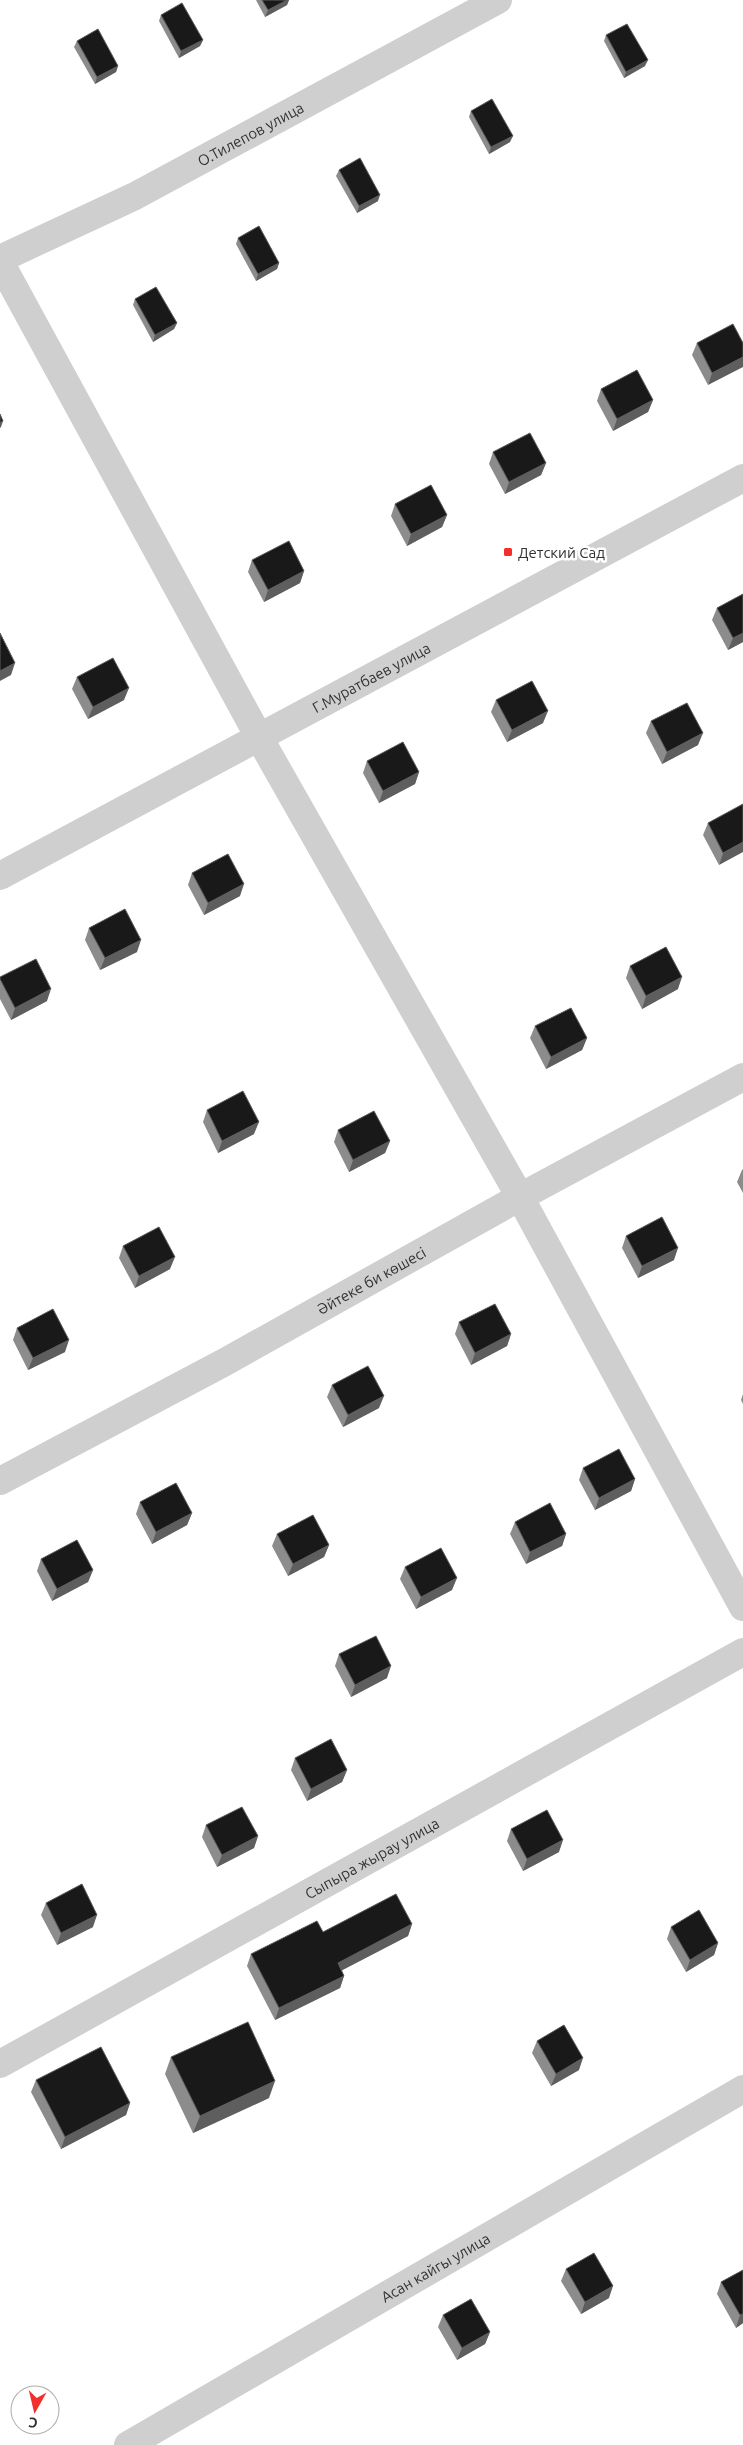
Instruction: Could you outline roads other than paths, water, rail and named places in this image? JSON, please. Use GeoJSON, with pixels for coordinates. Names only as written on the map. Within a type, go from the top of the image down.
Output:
{"type":"FeatureCollection","features":[{"type":"Feature","properties":{"kind":"street","name":"О.Тилепов улица"},"geometry":{"type":"LineString","coordinates":[[0,261],[134,196],[498,0]]}},
{"type":"Feature","properties":{"kind":"street"},"geometry":{"type":"LineString","coordinates":[[0,261],[260,739],[520,1197],[743,1607]]}},
{"type":"Feature","properties":{"kind":"street","name":"Г.Муратбаев улица"},"geometry":{"type":"LineString","coordinates":[[0,876],[260,739],[743,478]]}},
{"type":"Feature","properties":{"kind":"street","name":"Әйтеке би көшесі"},"geometry":{"type":"LineString","coordinates":[[0,1481],[226,1362],[520,1197],[743,1077]]}},
{"type":"Feature","properties":{"kind":"street","name":"Сыпыра жырау улица"},"geometry":{"type":"LineString","coordinates":[[0,2064],[743,1652]]}},
{"type":"Feature","properties":{"kind":"street","name":"Асан кайгы улица"},"geometry":{"type":"LineString","coordinates":[[128,2445],[743,2089]]}},
{"type":"Feature","properties":{"kind":"place","name":"Детский Сад"},"geometry":{"type":"Point","coordinates":[508,552]}}]}
